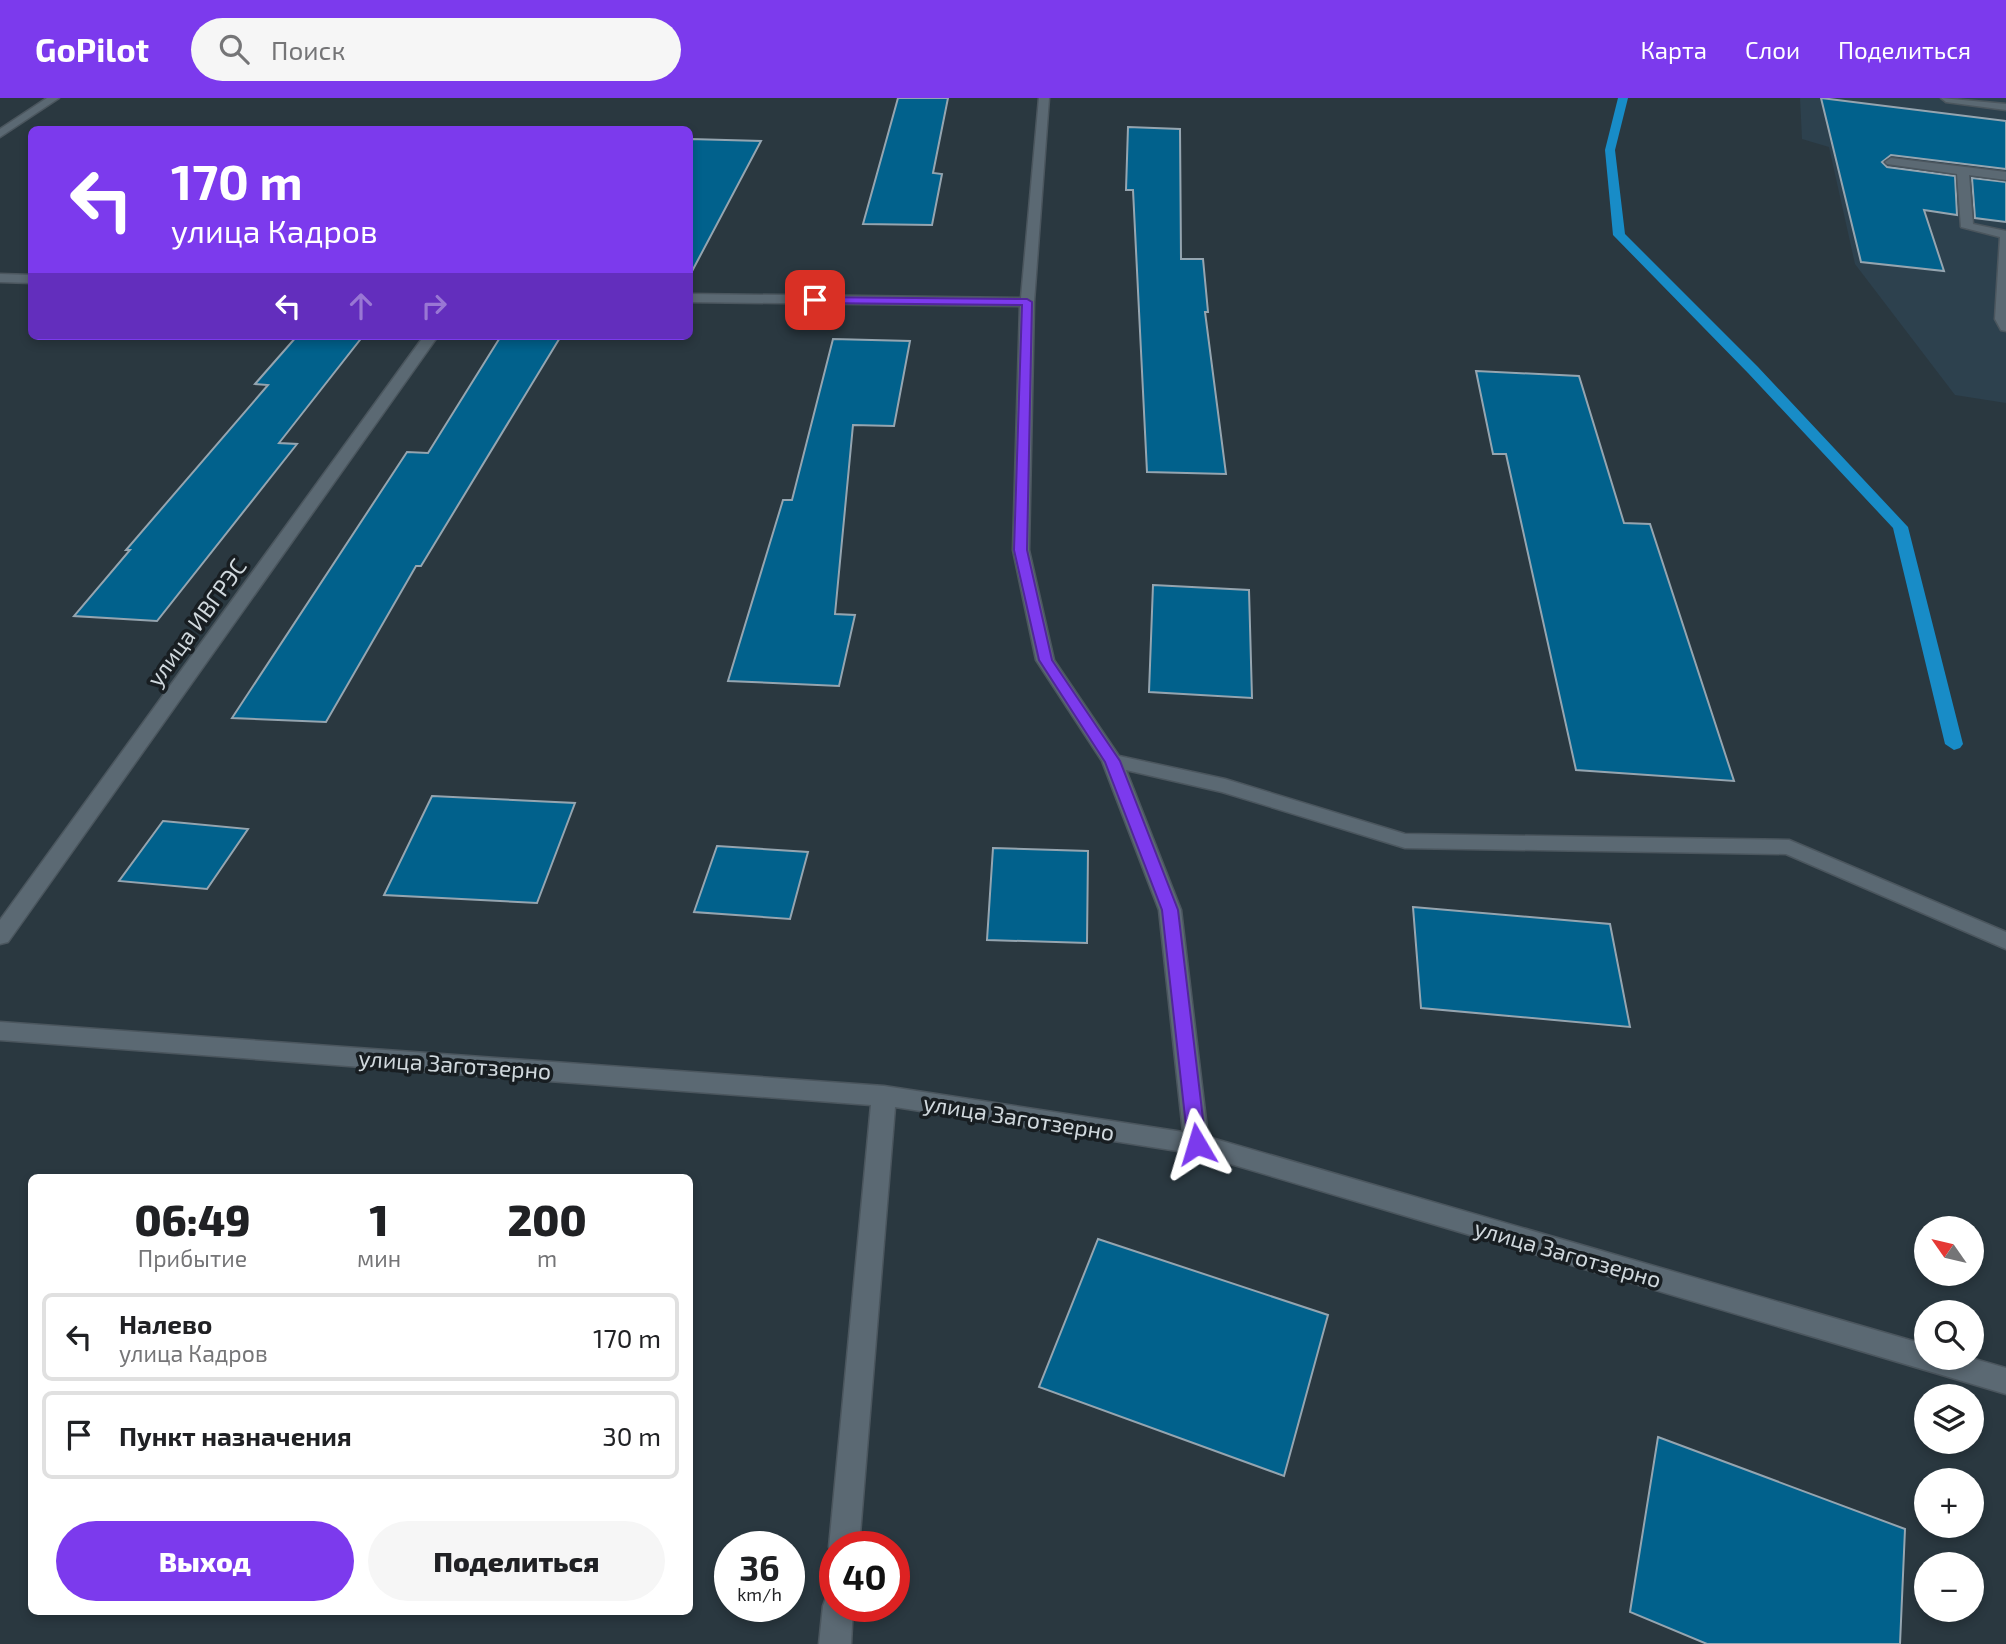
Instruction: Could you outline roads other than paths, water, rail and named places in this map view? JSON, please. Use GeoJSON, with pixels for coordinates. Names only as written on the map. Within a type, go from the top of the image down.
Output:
{"type":"FeatureCollection","features":[{"type":"Feature","properties":{"kind":"street"},"geometry":{"type":"LineString","coordinates":[[0,134],[54,98]]}},
{"type":"Feature","properties":{"kind":"street"},"geometry":{"type":"LineString","coordinates":[[1044,98],[1027,302],[1021,550],[1045,660],[1112,761],[1170,910],[1197,1144]]}},
{"type":"Feature","properties":{"kind":"street"},"geometry":{"type":"LineString","coordinates":[[1946,99],[2006,107]]}},
{"type":"Feature","properties":{"kind":"street"},"geometry":{"type":"LineString","coordinates":[[1891,162],[2006,176]]}},
{"type":"Feature","properties":{"kind":"street"},"geometry":{"type":"LineString","coordinates":[[1963,170],[1968,227],[2006,235],[2002,319],[2006,327]]}},
{"type":"Feature","properties":{"kind":"street"},"geometry":{"type":"LineString","coordinates":[[0,278],[28,279]]}},
{"type":"Feature","properties":{"kind":"street"},"geometry":{"type":"LineString","coordinates":[[693,298],[1027,302]]}},
{"type":"Feature","properties":{"kind":"street","name":"улица ИВГРЭС"},"geometry":{"type":"LineString","coordinates":[[0,936],[428,340]]}},
{"type":"Feature","properties":{"kind":"street"},"geometry":{"type":"LineString","coordinates":[[1112,761],[1225,786],[1405,841],[1789,848],[2006,942]]}},
{"type":"Feature","properties":{"kind":"street","name":"улица Заготзерно"},"geometry":{"type":"LineString","coordinates":[[0,1031],[884,1096],[1197,1144],[2006,1381]]}},
{"type":"Feature","properties":{"kind":"street"},"geometry":{"type":"LineString","coordinates":[[845,1531],[884,1096]]}},
{"type":"Feature","properties":{"kind":"street"},"geometry":{"type":"LineString","coordinates":[[835,1644],[837,1622]]}},
{"type":"Feature","properties":{"kind":"waterway"},"geometry":{"type":"LineString","coordinates":[[1623,98],[1610,150],[1619,235],[1753,370],[1900,527],[1954,744]]}}]}
